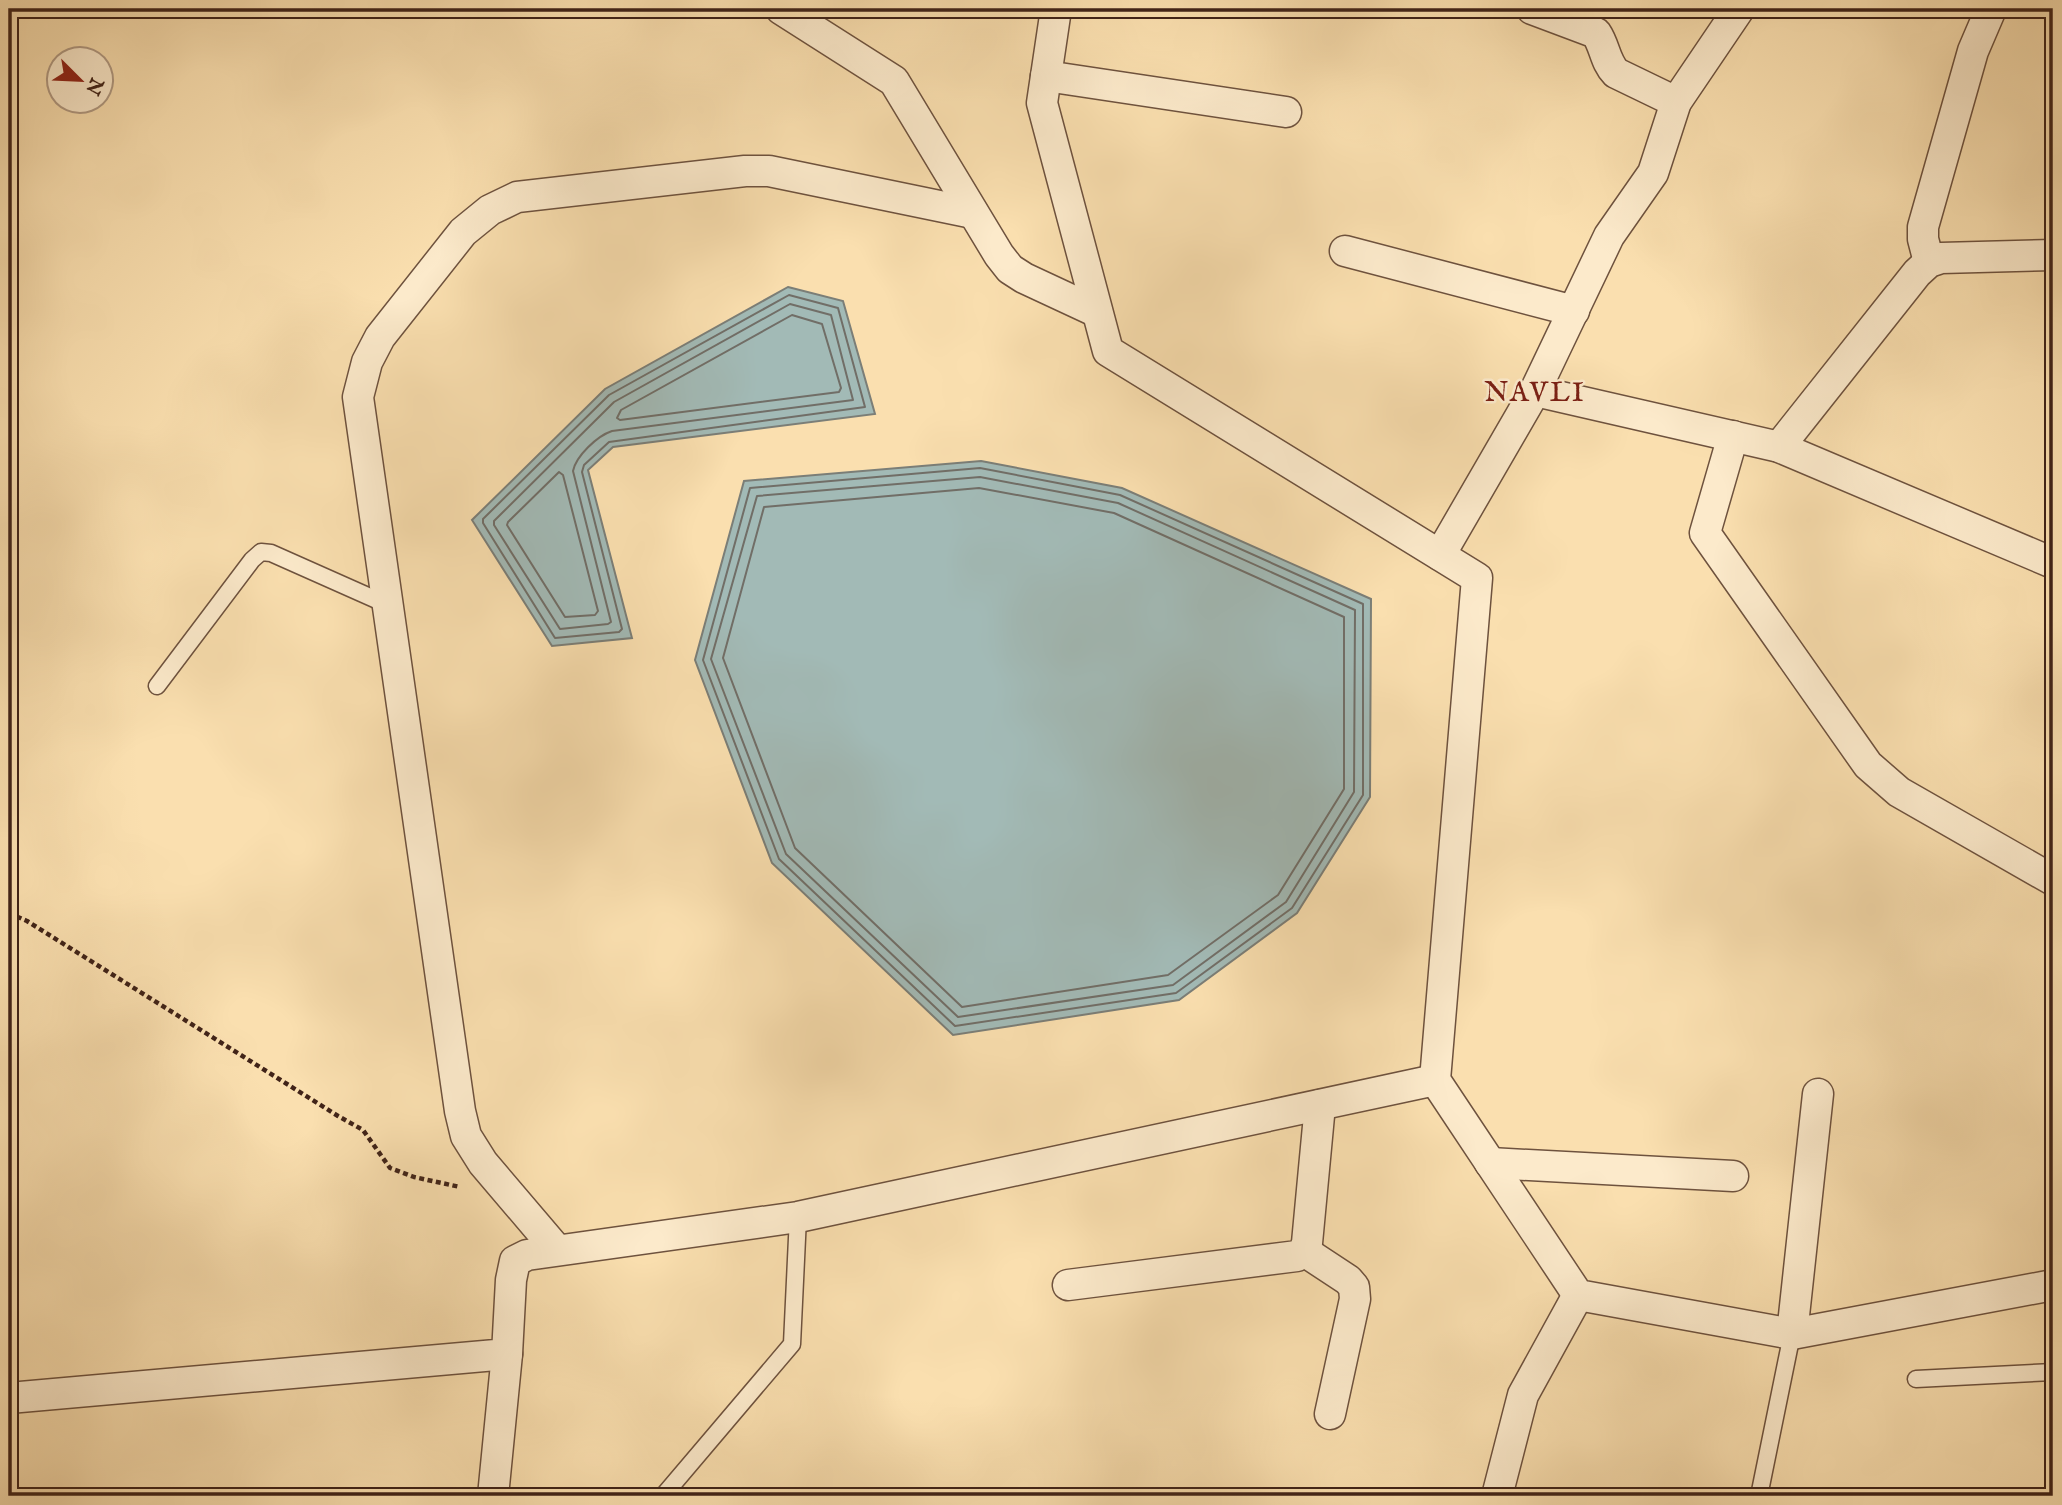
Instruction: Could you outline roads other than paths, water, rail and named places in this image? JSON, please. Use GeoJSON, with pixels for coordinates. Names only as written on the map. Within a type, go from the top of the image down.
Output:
{"type":"FeatureCollection","features":[{"type":"Feature","properties":{"kind":"street"},"geometry":{"type":"LineString","coordinates":[[781,9],[894,81],[999,256],[1010,269],[1097,312]]}},
{"type":"Feature","properties":{"kind":"street"},"geometry":{"type":"LineString","coordinates":[[1056,9],[1042,103],[1108,351],[1478,578],[1435,1080],[1578,1295],[1793,1334],[2053,1285]]}},
{"type":"Feature","properties":{"kind":"street"},"geometry":{"type":"LineString","coordinates":[[1532,9],[1596,33],[1609,66],[1616,73],[1676,102]]}},
{"type":"Feature","properties":{"kind":"street"},"geometry":{"type":"LineString","coordinates":[[1440,555],[1535,391],[1609,236],[1653,173],[1676,102],[1739,9]]}},
{"type":"Feature","properties":{"kind":"street"},"geometry":{"type":"LineString","coordinates":[[1929,262],[1923,227],[1973,51],[1991,9]]}},
{"type":"Feature","properties":{"kind":"street"},"geometry":{"type":"LineString","coordinates":[[1046,76],[1286,112]]}},
{"type":"Feature","properties":{"kind":"street"},"geometry":{"type":"LineString","coordinates":[[557,1250],[483,1163],[466,1136],[460,1111],[358,397],[368,362],[380,337],[463,232],[490,210],[517,197],[745,170],[769,171],[973,213]]}},
{"type":"Feature","properties":{"kind":"street"},"geometry":{"type":"LineString","coordinates":[[1345,251],[1574,311]]}},
{"type":"Feature","properties":{"kind":"street"},"geometry":{"type":"LineString","coordinates":[[1779,447],[1917,273],[1929,262],[1941,258],[2053,254]]}},
{"type":"Feature","properties":{"kind":"street"},"geometry":{"type":"LineString","coordinates":[[1535,391],[1779,447],[2053,563]]}},
{"type":"Feature","properties":{"kind":"street"},"geometry":{"type":"LineString","coordinates":[[1732,436],[1704,533],[1868,765],[1899,792],[2053,880]]}},
{"type":"Feature","properties":{"kind":"street"},"geometry":{"type":"LineString","coordinates":[[493,1496],[507,1354],[511,1280],[515,1261],[527,1255],[798,1217],[1435,1080]]}},
{"type":"Feature","properties":{"kind":"street"},"geometry":{"type":"LineString","coordinates":[[1793,1334],[1818,1094]]}},
{"type":"Feature","properties":{"kind":"street"},"geometry":{"type":"LineString","coordinates":[[1069,1285],[1297,1256],[1304,1251],[1307,1243],[1320,1105]]}},
{"type":"Feature","properties":{"kind":"street"},"geometry":{"type":"LineString","coordinates":[[1490,1163],[1734,1176]]}},
{"type":"Feature","properties":{"kind":"street"},"geometry":{"type":"LineString","coordinates":[[1304,1251],[1348,1280],[1354,1287],[1355,1299],[1330,1415]]}},
{"type":"Feature","properties":{"kind":"street"},"geometry":{"type":"LineString","coordinates":[[1497,1496],[1523,1395],[1578,1295]]}},
{"type":"Feature","properties":{"kind":"street"},"geometry":{"type":"LineString","coordinates":[[9,1398],[507,1354]]}},
{"type":"Feature","properties":{"kind":"lane"},"geometry":{"type":"LineString","coordinates":[[157,686],[252,560],[261,552],[271,553],[388,605]]}},
{"type":"Feature","properties":{"kind":"lane"},"geometry":{"type":"LineString","coordinates":[[663,1496],[792,1344],[798,1217]]}},
{"type":"Feature","properties":{"kind":"lane"},"geometry":{"type":"LineString","coordinates":[[1759,1496],[1793,1334]]}},
{"type":"Feature","properties":{"kind":"lane"},"geometry":{"type":"LineString","coordinates":[[1916,1379],[2053,1372]]}},
{"type":"Feature","properties":{"kind":"water"},"geometry":{"type":"Polygon","coordinates":[[[788,287],[843,301],[875,414],[613,447],[588,470],[632,638],[552,646],[472,520],[605,389],[788,287]]]}},
{"type":"Feature","properties":{"kind":"water"},"geometry":{"type":"Polygon","coordinates":[[[981,461],[1122,488],[1371,599],[1370,797],[1297,913],[1179,1000],[953,1035],[772,863],[695,660],[744,481],[981,461]]]}},
{"type":"Feature","properties":{"kind":"district","name":"NAVLI"},"geometry":{"type":"Point","coordinates":[1535,391]}}]}
